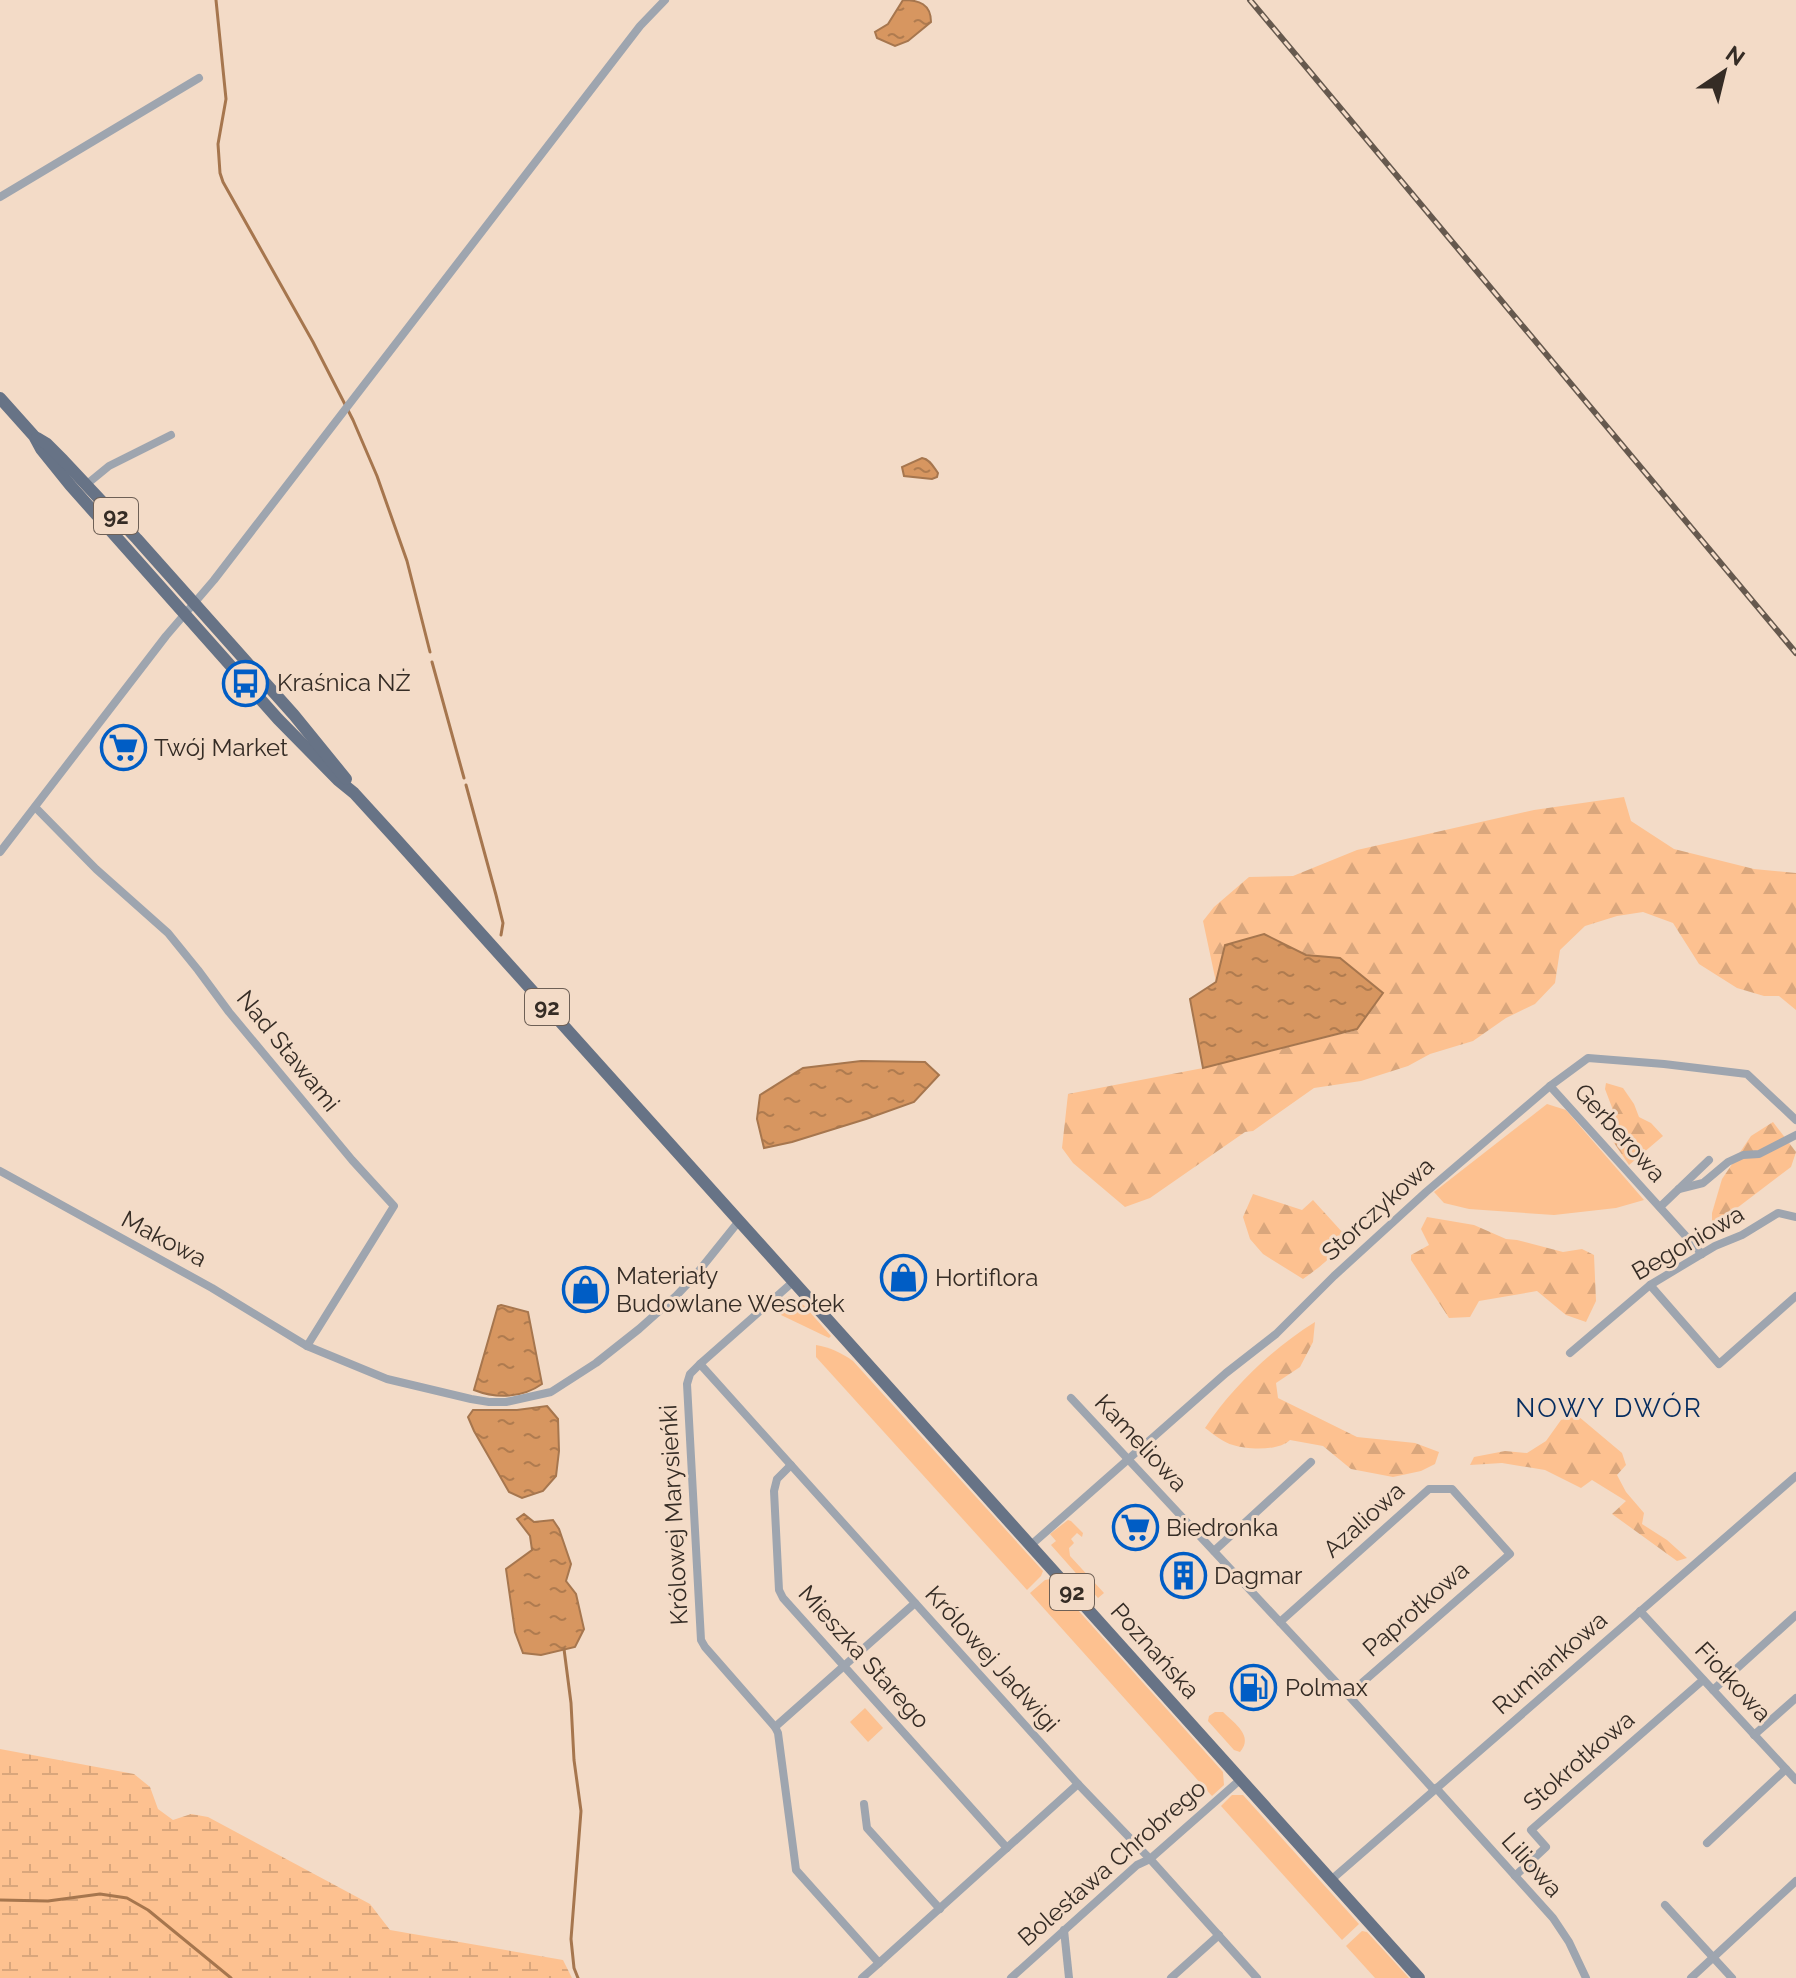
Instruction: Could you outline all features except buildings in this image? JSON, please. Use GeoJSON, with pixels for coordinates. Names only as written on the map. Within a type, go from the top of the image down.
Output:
{"type":"FeatureCollection","features":[{"type":"Feature","properties":{"kind":"main road","name":"92"},"geometry":{"type":"LineString","coordinates":[[0,398],[34,436],[70,485],[278,719],[354,793],[794,1281]]}},
{"type":"Feature","properties":{"kind":"main road","name":"92"},"geometry":{"type":"LineString","coordinates":[[34,436],[47,444],[87,484],[193,602],[294,715],[344,776],[354,793]]}},
{"type":"Feature","properties":{"kind":"main road","name":"Poznańska"},"geometry":{"type":"LineString","coordinates":[[794,1281],[1419,1978]]}},
{"type":"Feature","properties":{"kind":"street"},"geometry":{"type":"LineString","coordinates":[[0,852],[193,602],[224,568],[640,26],[665,0]]}},
{"type":"Feature","properties":{"kind":"street"},"geometry":{"type":"LineString","coordinates":[[0,197],[199,78]]}},
{"type":"Feature","properties":{"kind":"street"},"geometry":{"type":"LineString","coordinates":[[87,484],[109,466],[171,435]]}},
{"type":"Feature","properties":{"kind":"street","name":"Nad Stawami"},"geometry":{"type":"LineString","coordinates":[[35,807],[96,869],[168,933],[229,1012],[394,1206],[307,1346]]}},
{"type":"Feature","properties":{"kind":"street","name":"Storczykowa"},"geometry":{"type":"LineString","coordinates":[[1031,1545],[1226,1373],[1276,1334],[1426,1192],[1550,1086],[1588,1058],[1747,1074],[1796,1120]]}},
{"type":"Feature","properties":{"kind":"street","name":"Gerberowa"},"geometry":{"type":"LineString","coordinates":[[1550,1086],[1702,1254]]}},
{"type":"Feature","properties":{"kind":"street"},"geometry":{"type":"LineString","coordinates":[[1679,1189],[1703,1183],[1728,1162],[1743,1155],[1759,1154],[1796,1135]]}},
{"type":"Feature","properties":{"kind":"street","name":"Gerberowa"},"geometry":{"type":"LineString","coordinates":[[1660,1207],[1709,1160]]}},
{"type":"Feature","properties":{"kind":"street","name":"Makowa"},"geometry":{"type":"LineString","coordinates":[[0,1171],[202,1282],[307,1346],[387,1379],[471,1399],[506,1402],[551,1392],[596,1363],[676,1296],[739,1221]]}},
{"type":"Feature","properties":{"kind":"street","name":"Begoniowa"},"geometry":{"type":"LineString","coordinates":[[1570,1353],[1650,1285],[1778,1213],[1796,1217]]}},
{"type":"Feature","properties":{"kind":"street"},"geometry":{"type":"LineString","coordinates":[[700,1364],[794,1281]]}},
{"type":"Feature","properties":{"kind":"street"},"geometry":{"type":"LineString","coordinates":[[1650,1285],[1719,1364],[1796,1296]]}},
{"type":"Feature","properties":{"kind":"street","name":"Królowej Jadwigi"},"geometry":{"type":"LineString","coordinates":[[700,1364],[1257,1978]]}},
{"type":"Feature","properties":{"kind":"street","name":"Królowej Marysieńki"},"geometry":{"type":"LineString","coordinates":[[700,1364],[690,1374],[687,1384],[701,1640],[775,1727],[780,1740],[796,1870],[879,1963]]}},
{"type":"Feature","properties":{"kind":"street","name":"Kameliowa"},"geometry":{"type":"LineString","coordinates":[[1071,1398],[1435,1789]]}},
{"type":"Feature","properties":{"kind":"street"},"geometry":{"type":"LineString","coordinates":[[1214,1551],[1311,1462]]}},
{"type":"Feature","properties":{"kind":"street","name":"Mieszka Starego"},"geometry":{"type":"LineString","coordinates":[[791,1465],[774,1484],[779,1590],[783,1598],[1007,1848]]}},
{"type":"Feature","properties":{"kind":"street","name":"Rumiankowa"},"geometry":{"type":"LineString","coordinates":[[1331,1880],[1796,1476]]}},
{"type":"Feature","properties":{"kind":"street","name":"Azaliowa"},"geometry":{"type":"LineString","coordinates":[[1280,1622],[1429,1489],[1452,1489],[1510,1554]]}},
{"type":"Feature","properties":{"kind":"street","name":"Paprotkowa"},"geometry":{"type":"LineString","coordinates":[[1348,1695],[1510,1554]]}},
{"type":"Feature","properties":{"kind":"street"},"geometry":{"type":"LineString","coordinates":[[775,1727],[915,1603]]}},
{"type":"Feature","properties":{"kind":"street","name":"Fiołkowa"},"geometry":{"type":"LineString","coordinates":[[1640,1611],[1796,1780]]}},
{"type":"Feature","properties":{"kind":"street"},"geometry":{"type":"LineString","coordinates":[[1713,1690],[1796,1615]]}},
{"type":"Feature","properties":{"kind":"street","name":"Stokrotkowa"},"geometry":{"type":"LineString","coordinates":[[1515,1876],[1546,1847],[1531,1830],[1703,1680]]}},
{"type":"Feature","properties":{"kind":"street"},"geometry":{"type":"LineString","coordinates":[[1754,1735],[1796,1698]]}},
{"type":"Feature","properties":{"kind":"street"},"geometry":{"type":"LineString","coordinates":[[1707,1843],[1786,1769]]}},
{"type":"Feature","properties":{"kind":"street","name":"Bolesława Chrobrego"},"geometry":{"type":"LineString","coordinates":[[1011,1978],[1137,1865],[1150,1859],[1241,1779]]}},
{"type":"Feature","properties":{"kind":"street"},"geometry":{"type":"LineString","coordinates":[[862,1978],[1078,1784]]}},
{"type":"Feature","properties":{"kind":"street","name":"Liliowa"},"geometry":{"type":"LineString","coordinates":[[1435,1789],[1553,1918],[1586,1978]]}},
{"type":"Feature","properties":{"kind":"street"},"geometry":{"type":"LineString","coordinates":[[864,1804],[867,1828],[940,1909]]}},
{"type":"Feature","properties":{"kind":"street"},"geometry":{"type":"LineString","coordinates":[[1691,1978],[1796,1881]]}},
{"type":"Feature","properties":{"kind":"street"},"geometry":{"type":"LineString","coordinates":[[1665,1905],[1732,1978]]}},
{"type":"Feature","properties":{"kind":"street"},"geometry":{"type":"LineString","coordinates":[[1064,1930],[1069,1978]]}},
{"type":"Feature","properties":{"kind":"street"},"geometry":{"type":"LineString","coordinates":[[1171,1978],[1219,1935]]}},
{"type":"Feature","properties":{"kind":"green space"},"geometry":{"type":"Polygon","coordinates":[[[1624,797],[1631,821],[1674,849],[1754,869],[1796,873],[1796,1010],[1779,996],[1764,996],[1737,988],[1699,964],[1673,923],[1643,912],[1617,916],[1585,926],[1560,950],[1555,983],[1535,1004],[1506,1018],[1473,1041],[1430,1054],[1408,1066],[1361,1081],[1314,1088],[1150,1198],[1125,1207],[1073,1163],[1062,1148],[1068,1094],[1203,1068],[1357,1030],[1340,958],[1306,955],[1264,934],[1216,982],[1203,921],[1214,907],[1249,877],[1293,876],[1357,850],[1534,810],[1624,797]]]}},
{"type":"Feature","properties":{"kind":"green space"},"geometry":{"type":"Polygon","coordinates":[[[1606,1083],[1623,1088],[1639,1117],[1651,1123],[1663,1136],[1629,1165],[1610,1137],[1617,1134],[1616,1118],[1605,1089],[1606,1083]]]}},
{"type":"Feature","properties":{"kind":"green space"},"geometry":{"type":"Polygon","coordinates":[[[1547,1104],[1566,1110],[1644,1200],[1616,1208],[1554,1215],[1469,1209],[1444,1203],[1434,1192],[1547,1104]]]}},
{"type":"Feature","properties":{"kind":"green space"},"geometry":{"type":"Polygon","coordinates":[[[1773,1122],[1796,1152],[1791,1167],[1712,1227],[1712,1213],[1722,1179],[1751,1136],[1773,1122]]]}},
{"type":"Feature","properties":{"kind":"green space"},"geometry":{"type":"Polygon","coordinates":[[[1253,1194],[1302,1210],[1313,1200],[1343,1233],[1338,1248],[1303,1279],[1263,1254],[1250,1239],[1243,1217],[1253,1194]]]}},
{"type":"Feature","properties":{"kind":"green space"},"geometry":{"type":"Polygon","coordinates":[[[1427,1217],[1474,1225],[1506,1239],[1563,1252],[1582,1249],[1594,1255],[1596,1301],[1586,1322],[1566,1315],[1537,1291],[1479,1301],[1470,1317],[1449,1318],[1411,1260],[1411,1255],[1429,1245],[1421,1229],[1427,1217]]]}},
{"type":"Feature","properties":{"kind":"green space"},"geometry":{"type":"Polygon","coordinates":[[[790,1296],[800,1301],[831,1336],[829,1338],[781,1315],[778,1304],[790,1296]]]}},
{"type":"Feature","properties":{"kind":"green space"},"geometry":{"type":"Polygon","coordinates":[[[1315,1322],[1313,1342],[1300,1367],[1276,1383],[1278,1398],[1357,1437],[1415,1443],[1439,1452],[1435,1464],[1421,1471],[1393,1477],[1351,1469],[1323,1446],[1290,1440],[1271,1448],[1247,1448],[1226,1442],[1205,1428],[1254,1369],[1315,1322]]]}},
{"type":"Feature","properties":{"kind":"green space"},"geometry":{"type":"Polygon","coordinates":[[[816,1345],[853,1361],[1043,1571],[1027,1590],[816,1357],[816,1345]]]}},
{"type":"Feature","properties":{"kind":"green space"},"geometry":{"type":"Polygon","coordinates":[[[1578,1416],[1622,1453],[1626,1465],[1617,1475],[1626,1492],[1644,1513],[1642,1524],[1687,1558],[1677,1561],[1612,1514],[1626,1501],[1592,1480],[1581,1488],[1545,1470],[1502,1463],[1470,1465],[1474,1457],[1505,1451],[1527,1453],[1546,1441],[1561,1420],[1578,1416]]]}},
{"type":"Feature","properties":{"kind":"green space"},"geometry":{"type":"Polygon","coordinates":[[[1068,1520],[1083,1533],[1082,1537],[1077,1533],[1071,1539],[1074,1543],[1069,1548],[1070,1556],[1104,1593],[1098,1598],[1051,1545],[1056,1541],[1050,1534],[1068,1520]]]}},
{"type":"Feature","properties":{"kind":"green space"},"geometry":{"type":"Polygon","coordinates":[[[1050,1579],[1223,1772],[1224,1785],[1212,1796],[1030,1593],[1050,1579]]]}},
{"type":"Feature","properties":{"kind":"green space"},"geometry":{"type":"Polygon","coordinates":[[[865,1708],[883,1728],[868,1742],[850,1722],[865,1708]]]}},
{"type":"Feature","properties":{"kind":"green space"},"geometry":{"type":"Polygon","coordinates":[[[1215,1712],[1223,1712],[1241,1730],[1245,1741],[1240,1752],[1234,1750],[1208,1721],[1215,1712]]]}},
{"type":"Feature","properties":{"kind":"green space"},"geometry":{"type":"Polygon","coordinates":[[[0,1749],[134,1774],[150,1787],[158,1809],[173,1820],[191,1814],[208,1817],[370,1904],[390,1930],[563,1960],[572,1978],[0,1978],[0,1749]]]}},
{"type":"Feature","properties":{"kind":"green space"},"geometry":{"type":"Polygon","coordinates":[[[1232,1795],[1243,1795],[1359,1924],[1342,1940],[1221,1806],[1232,1795]]]}},
{"type":"Feature","properties":{"kind":"green space"},"geometry":{"type":"Polygon","coordinates":[[[1362,1931],[1367,1932],[1409,1978],[1375,1978],[1346,1946],[1362,1931]]]}},
{"type":"Feature","properties":{"kind":"water"},"geometry":{"type":"Polygon","coordinates":[[[903,0],[923,4],[929,11],[931,22],[908,41],[895,46],[877,38],[875,32],[888,24],[903,0]]]}},
{"type":"Feature","properties":{"kind":"water"},"geometry":{"type":"Polygon","coordinates":[[[922,458],[932,464],[937,477],[904,476],[902,467],[922,458]]]}},
{"type":"Feature","properties":{"kind":"water"},"geometry":{"type":"Polygon","coordinates":[[[1264,934],[1306,955],[1340,958],[1383,993],[1357,1029],[1203,1068],[1190,999],[1216,982],[1225,945],[1264,934]]]}},
{"type":"Feature","properties":{"kind":"water"},"geometry":{"type":"Polygon","coordinates":[[[861,1061],[925,1062],[939,1075],[914,1102],[792,1142],[764,1148],[757,1119],[760,1095],[803,1068],[861,1061]]]}},
{"type":"Feature","properties":{"kind":"water"},"geometry":{"type":"Polygon","coordinates":[[[498,1306],[528,1312],[542,1384],[509,1396],[474,1390],[498,1306]]]}},
{"type":"Feature","properties":{"kind":"water"},"geometry":{"type":"Polygon","coordinates":[[[547,1406],[558,1419],[556,1476],[543,1491],[522,1498],[509,1492],[468,1417],[473,1410],[547,1406]]]}},
{"type":"Feature","properties":{"kind":"water"},"geometry":{"type":"Polygon","coordinates":[[[524,1514],[534,1522],[553,1520],[559,1529],[571,1564],[566,1581],[576,1594],[584,1629],[575,1647],[541,1655],[523,1653],[515,1632],[506,1569],[532,1550],[530,1536],[517,1519],[524,1514]]]}},
{"type":"Feature","properties":{"kind":"waterway"},"geometry":{"type":"LineString","coordinates":[[216,0],[226,99],[218,144],[220,173],[353,420],[407,561],[430,652]]}},
{"type":"Feature","properties":{"kind":"waterway"},"geometry":{"type":"LineString","coordinates":[[432,662],[464,778]]}},
{"type":"Feature","properties":{"kind":"waterway"},"geometry":{"type":"LineString","coordinates":[[466,785],[503,923],[501,935]]}},
{"type":"Feature","properties":{"kind":"waterway"},"geometry":{"type":"LineString","coordinates":[[564,1649],[581,1811],[571,1939],[578,1978]]}},
{"type":"Feature","properties":{"kind":"waterway"},"geometry":{"type":"LineString","coordinates":[[0,1900],[48,1901],[100,1894],[127,1898],[148,1910],[231,1978]]}},
{"type":"Feature","properties":{"kind":"railway"},"geometry":{"type":"LineString","coordinates":[[1250,0],[1796,653]]}},
{"type":"Feature","properties":{"kind":"place","name":"Kraśnica NŻ"},"geometry":{"type":"Point","coordinates":[246,683]}},
{"type":"Feature","properties":{"kind":"place","name":"Twój Market"},"geometry":{"type":"Point","coordinates":[123,748]}},
{"type":"Feature","properties":{"kind":"place","name":"Hortiflora"},"geometry":{"type":"Point","coordinates":[904,1278]}},
{"type":"Feature","properties":{"kind":"place","name":"Materiały Budowlane Wesołek"},"geometry":{"type":"Point","coordinates":[585,1290]}},
{"type":"Feature","properties":{"kind":"place","name":"Biedronka"},"geometry":{"type":"Point","coordinates":[1135,1528]}},
{"type":"Feature","properties":{"kind":"place","name":"Dagmar"},"geometry":{"type":"Point","coordinates":[1183,1576]}},
{"type":"Feature","properties":{"kind":"place","name":"Polmax"},"geometry":{"type":"Point","coordinates":[1254,1688]}},
{"type":"Feature","properties":{"kind":"district","name":"NOWY DWÓR"},"geometry":{"type":"Point","coordinates":[1609,1408]}}]}
